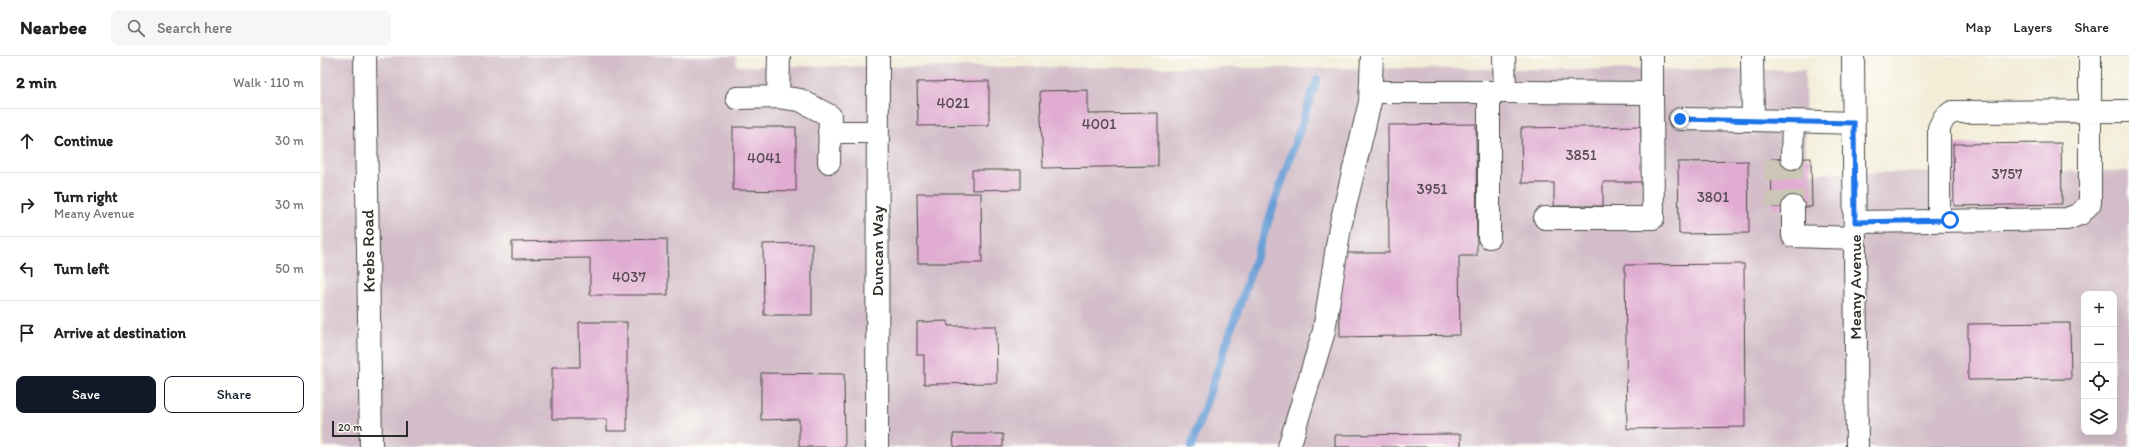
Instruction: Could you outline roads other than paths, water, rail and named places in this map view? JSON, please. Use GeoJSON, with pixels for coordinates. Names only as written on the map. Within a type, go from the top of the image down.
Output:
{"type":"FeatureCollection","features":[{"type":"Feature","properties":{"kind":"street","name":"Krebs Road"},"geometry":{"type":"LineString","coordinates":[[365,56],[371,447]]}},
{"type":"Feature","properties":{"kind":"street"},"geometry":{"type":"LineString","coordinates":[[778,97],[779,56]]}},
{"type":"Feature","properties":{"kind":"street","name":"Duncan Way"},"geometry":{"type":"LineString","coordinates":[[877,447],[878,56]]}},
{"type":"Feature","properties":{"kind":"street"},"geometry":{"type":"LineString","coordinates":[[1289,447],[1324,331],[1340,227],[1371,92],[1372,56]]}},
{"type":"Feature","properties":{"kind":"street"},"geometry":{"type":"LineString","coordinates":[[1489,237],[1497,92],[1504,56]]}},
{"type":"Feature","properties":{"kind":"street"},"geometry":{"type":"LineString","coordinates":[[1545,218],[1653,218],[1652,56]]}},
{"type":"Feature","properties":{"kind":"street"},"geometry":{"type":"LineString","coordinates":[[1752,56],[1752,120]]}},
{"type":"Feature","properties":{"kind":"street","name":"Meany Avenue"},"geometry":{"type":"LineString","coordinates":[[1853,56],[1857,447]]}},
{"type":"Feature","properties":{"kind":"street"},"geometry":{"type":"LineString","coordinates":[[1793,212],[1793,236],[1939,221],[2067,220],[2080,214],[2090,203],[2090,56]]}},
{"type":"Feature","properties":{"kind":"street"},"geometry":{"type":"LineString","coordinates":[[1371,92],[1652,92]]}},
{"type":"Feature","properties":{"kind":"street"},"geometry":{"type":"LineString","coordinates":[[737,98],[778,97],[800,100],[830,116],[829,162]]}},
{"type":"Feature","properties":{"kind":"street"},"geometry":{"type":"LineString","coordinates":[[1939,221],[1939,128],[1944,118],[1952,112],[2129,111]]}},
{"type":"Feature","properties":{"kind":"street"},"geometry":{"type":"LineString","coordinates":[[1680,119],[1752,120],[1793,129],[1854,123]]}},
{"type":"Feature","properties":{"kind":"street"},"geometry":{"type":"LineString","coordinates":[[1792,159],[1793,129]]}},
{"type":"Feature","properties":{"kind":"street"},"geometry":{"type":"LineString","coordinates":[[829,132],[878,132]]}},
{"type":"Feature","properties":{"kind":"waterway"},"geometry":{"type":"LineString","coordinates":[[1191,447],[1317,79]]}},
{"type":"Feature","properties":{"kind":"tunnel"},"geometry":{"type":"LineString","coordinates":[[1792,158],[1793,207]]}},
{"type":"Feature","properties":{"kind":"tunnel"},"geometry":{"type":"LineString","coordinates":[[1776,159],[1777,207]]}}]}
